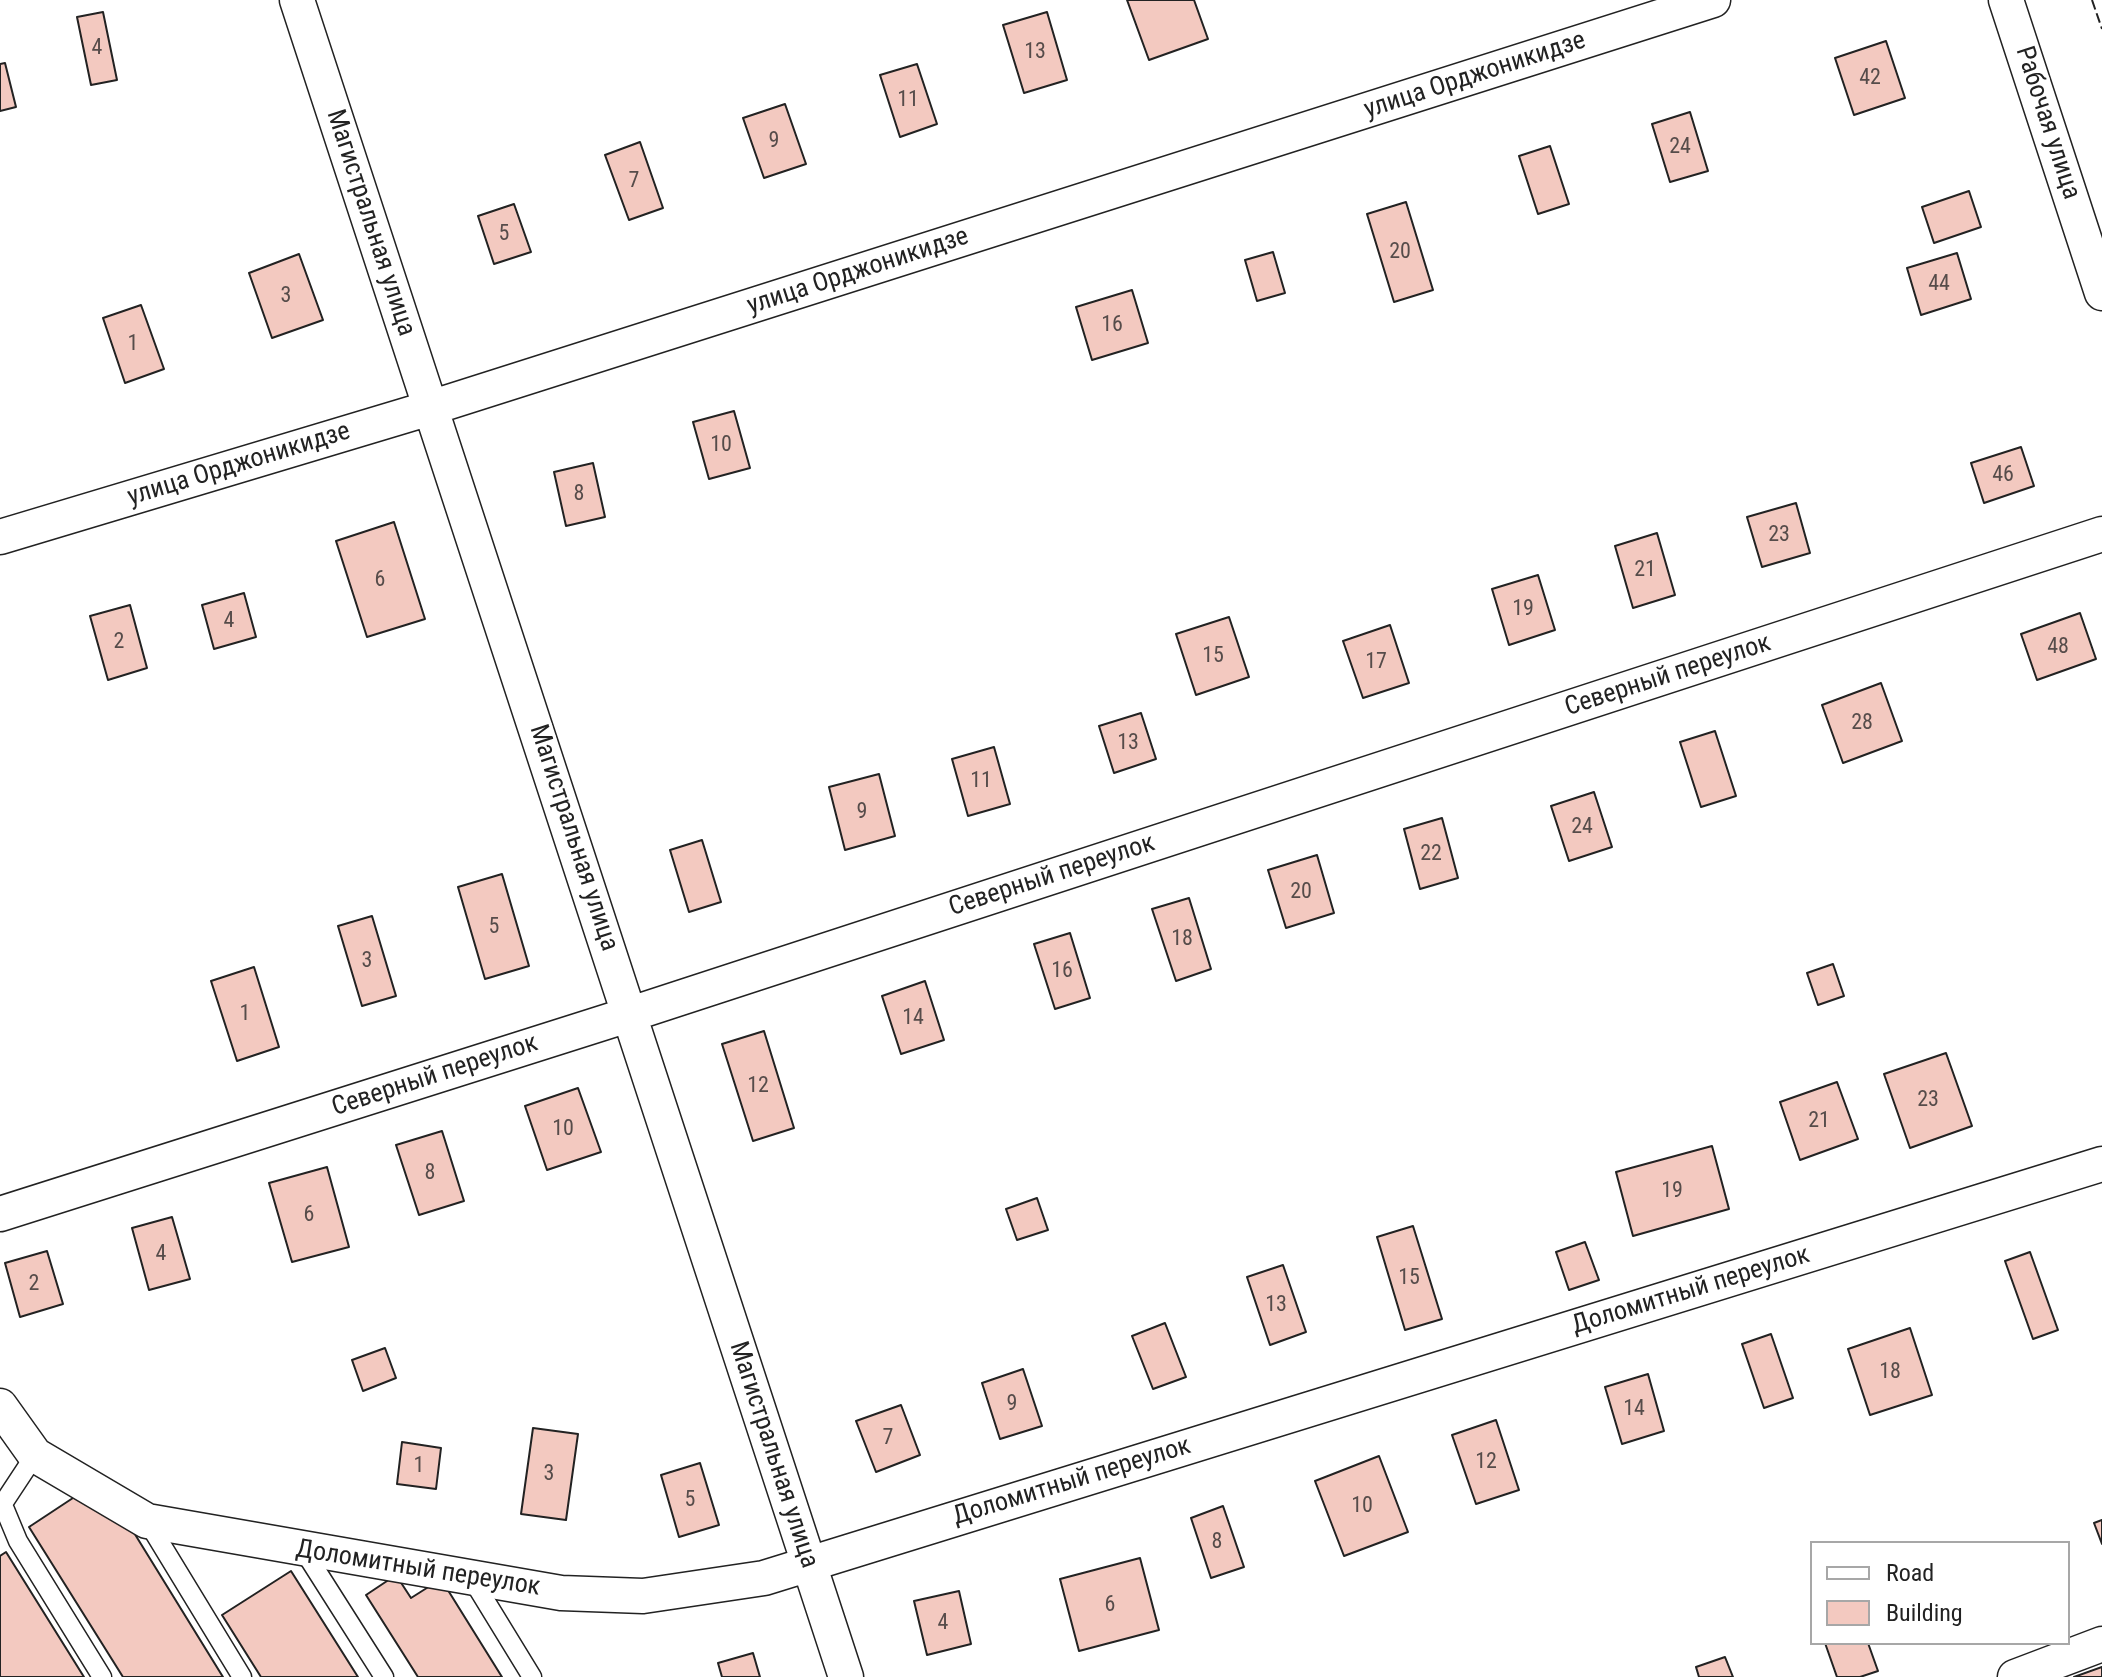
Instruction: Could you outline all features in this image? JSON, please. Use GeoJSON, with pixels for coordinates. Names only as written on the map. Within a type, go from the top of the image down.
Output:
{"type":"FeatureCollection","features":[{"type":"Feature","properties":{"kind":"street","name":"Магистральная улица"},"geometry":{"type":"LineString","coordinates":[[297,0],[846,1677]]}},
{"type":"Feature","properties":{"kind":"street","name":"улица Орджоникидзе"},"geometry":{"type":"LineString","coordinates":[[0,537],[430,408],[1713,0]]}},
{"type":"Feature","properties":{"kind":"street","name":"Рабочая улица"},"geometry":{"type":"LineString","coordinates":[[2006,0],[2102,293]]}},
{"type":"Feature","properties":{"kind":"street","name":"Северный переулок"},"geometry":{"type":"LineString","coordinates":[[0,1214],[631,1014],[2102,534]]}},
{"type":"Feature","properties":{"kind":"street","name":"Доломитный переулок"},"geometry":{"type":"LineString","coordinates":[[35,1455],[147,1521],[304,1551],[561,1593],[643,1596],[764,1578],[2102,1164]]}},
{"type":"Feature","properties":{"kind":"street"},"geometry":{"type":"LineString","coordinates":[[0,1406],[35,1455]]}},
{"type":"Feature","properties":{"kind":"street"},"geometry":{"type":"LineString","coordinates":[[2015,1677],[2102,1644]]}},
{"type":"Feature","properties":{"kind":"lane"},"geometry":{"type":"LineString","coordinates":[[35,1455],[2,1507],[18,1541],[102,1677]]}},
{"type":"Feature","properties":{"kind":"lane"},"geometry":{"type":"LineString","coordinates":[[147,1521],[242,1677]]}},
{"type":"Feature","properties":{"kind":"lane"},"geometry":{"type":"LineString","coordinates":[[304,1551],[384,1677]]}},
{"type":"Feature","properties":{"kind":"lane"},"geometry":{"type":"LineString","coordinates":[[472,1579],[532,1677]]}},
{"type":"Feature","properties":{"kind":"building"},"geometry":{"type":"Polygon","coordinates":[[[1127,0],[1194,0],[1208,39],[1149,60],[1127,0]]]}},
{"type":"Feature","properties":{"kind":"building"},"geometry":{"type":"Polygon","coordinates":[[[103,12],[117,80],[91,85],[77,17],[103,12]]]}},
{"type":"Feature","properties":{"kind":"building"},"geometry":{"type":"Polygon","coordinates":[[[1047,12],[1067,80],[1024,93],[1003,25],[1047,12]]]}},
{"type":"Feature","properties":{"kind":"building"},"geometry":{"type":"Polygon","coordinates":[[[1886,41],[1905,98],[1854,115],[1835,58],[1886,41]]]}},
{"type":"Feature","properties":{"kind":"building"},"geometry":{"type":"Polygon","coordinates":[[[5,63],[16,107],[0,111],[0,64],[5,63]]]}},
{"type":"Feature","properties":{"kind":"building"},"geometry":{"type":"Polygon","coordinates":[[[917,64],[937,124],[900,137],[880,75],[917,64]]]}},
{"type":"Feature","properties":{"kind":"building"},"geometry":{"type":"Polygon","coordinates":[[[785,104],[806,164],[764,178],[743,118],[785,104]]]}},
{"type":"Feature","properties":{"kind":"building"},"geometry":{"type":"Polygon","coordinates":[[[1690,112],[1708,171],[1670,182],[1652,124],[1690,112]]]}},
{"type":"Feature","properties":{"kind":"building"},"geometry":{"type":"Polygon","coordinates":[[[640,142],[663,208],[629,220],[605,155],[640,142]]]}},
{"type":"Feature","properties":{"kind":"building"},"geometry":{"type":"Polygon","coordinates":[[[1550,146],[1569,204],[1538,214],[1519,156],[1550,146]]]}},
{"type":"Feature","properties":{"kind":"building"},"geometry":{"type":"Polygon","coordinates":[[[1969,191],[1981,227],[1934,243],[1922,207],[1969,191]]]}},
{"type":"Feature","properties":{"kind":"building"},"geometry":{"type":"Polygon","coordinates":[[[1406,202],[1433,290],[1394,302],[1367,214],[1406,202]]]}},
{"type":"Feature","properties":{"kind":"building"},"geometry":{"type":"Polygon","coordinates":[[[514,204],[531,252],[494,264],[478,216],[514,204]]]}},
{"type":"Feature","properties":{"kind":"building"},"geometry":{"type":"Polygon","coordinates":[[[1273,252],[1285,293],[1257,301],[1245,260],[1273,252]]]}},
{"type":"Feature","properties":{"kind":"building"},"geometry":{"type":"Polygon","coordinates":[[[1957,253],[1971,299],[1921,315],[1907,268],[1957,253]]]}},
{"type":"Feature","properties":{"kind":"building"},"geometry":{"type":"Polygon","coordinates":[[[299,254],[323,320],[272,338],[249,273],[299,254]]]}},
{"type":"Feature","properties":{"kind":"building"},"geometry":{"type":"Polygon","coordinates":[[[1132,290],[1148,343],[1092,360],[1076,307],[1132,290]]]}},
{"type":"Feature","properties":{"kind":"building"},"geometry":{"type":"Polygon","coordinates":[[[141,305],[164,369],[125,383],[103,318],[141,305]]]}},
{"type":"Feature","properties":{"kind":"building"},"geometry":{"type":"Polygon","coordinates":[[[734,411],[750,468],[709,479],[693,422],[734,411]]]}},
{"type":"Feature","properties":{"kind":"building"},"geometry":{"type":"Polygon","coordinates":[[[2021,447],[2034,486],[1984,503],[1971,463],[2021,447]]]}},
{"type":"Feature","properties":{"kind":"building"},"geometry":{"type":"Polygon","coordinates":[[[593,463],[605,517],[566,526],[554,472],[593,463]]]}},
{"type":"Feature","properties":{"kind":"building"},"geometry":{"type":"Polygon","coordinates":[[[1796,503],[1810,553],[1762,567],[1747,517],[1796,503]]]}},
{"type":"Feature","properties":{"kind":"building"},"geometry":{"type":"Polygon","coordinates":[[[394,522],[425,619],[367,637],[336,541],[394,522]]]}},
{"type":"Feature","properties":{"kind":"building"},"geometry":{"type":"Polygon","coordinates":[[[1657,533],[1675,595],[1633,608],[1615,546],[1657,533]]]}},
{"type":"Feature","properties":{"kind":"building"},"geometry":{"type":"Polygon","coordinates":[[[1538,575],[1555,630],[1509,645],[1492,589],[1538,575]]]}},
{"type":"Feature","properties":{"kind":"building"},"geometry":{"type":"Polygon","coordinates":[[[244,593],[256,637],[214,649],[202,605],[244,593]]]}},
{"type":"Feature","properties":{"kind":"building"},"geometry":{"type":"Polygon","coordinates":[[[130,605],[147,668],[108,680],[90,616],[130,605]]]}},
{"type":"Feature","properties":{"kind":"building"},"geometry":{"type":"Polygon","coordinates":[[[2080,613],[2096,659],[2037,680],[2021,634],[2080,613]]]}},
{"type":"Feature","properties":{"kind":"building"},"geometry":{"type":"Polygon","coordinates":[[[1229,617],[1249,677],[1196,695],[1176,634],[1229,617]]]}},
{"type":"Feature","properties":{"kind":"building"},"geometry":{"type":"Polygon","coordinates":[[[1390,625],[1409,683],[1363,698],[1343,641],[1390,625]]]}},
{"type":"Feature","properties":{"kind":"building"},"geometry":{"type":"Polygon","coordinates":[[[1881,683],[1902,741],[1843,763],[1822,705],[1881,683]]]}},
{"type":"Feature","properties":{"kind":"building"},"geometry":{"type":"Polygon","coordinates":[[[1141,713],[1156,759],[1114,773],[1099,726],[1141,713]]]}},
{"type":"Feature","properties":{"kind":"building"},"geometry":{"type":"Polygon","coordinates":[[[1715,731],[1736,796],[1701,807],[1680,742],[1715,731]]]}},
{"type":"Feature","properties":{"kind":"building"},"geometry":{"type":"Polygon","coordinates":[[[994,747],[1010,804],[968,816],[952,759],[994,747]]]}},
{"type":"Feature","properties":{"kind":"building"},"geometry":{"type":"Polygon","coordinates":[[[879,774],[895,836],[845,850],[829,787],[879,774]]]}},
{"type":"Feature","properties":{"kind":"building"},"geometry":{"type":"Polygon","coordinates":[[[1594,792],[1612,847],[1569,861],[1551,806],[1594,792]]]}},
{"type":"Feature","properties":{"kind":"building"},"geometry":{"type":"Polygon","coordinates":[[[1442,818],[1458,878],[1420,889],[1404,829],[1442,818]]]}},
{"type":"Feature","properties":{"kind":"building"},"geometry":{"type":"Polygon","coordinates":[[[702,840],[721,902],[689,912],[670,850],[702,840]]]}},
{"type":"Feature","properties":{"kind":"building"},"geometry":{"type":"Polygon","coordinates":[[[1317,855],[1334,913],[1286,928],[1268,870],[1317,855]]]}},
{"type":"Feature","properties":{"kind":"building"},"geometry":{"type":"Polygon","coordinates":[[[502,874],[529,966],[485,979],[458,887],[502,874]]]}},
{"type":"Feature","properties":{"kind":"building"},"geometry":{"type":"Polygon","coordinates":[[[1189,898],[1211,969],[1176,981],[1152,909],[1189,898]]]}},
{"type":"Feature","properties":{"kind":"building"},"geometry":{"type":"Polygon","coordinates":[[[372,916],[396,996],[362,1006],[338,926],[372,916]]]}},
{"type":"Feature","properties":{"kind":"building"},"geometry":{"type":"Polygon","coordinates":[[[1070,933],[1090,998],[1055,1009],[1034,944],[1070,933]]]}},
{"type":"Feature","properties":{"kind":"building"},"geometry":{"type":"Polygon","coordinates":[[[1833,964],[1844,996],[1818,1005],[1807,973],[1833,964]]]}},
{"type":"Feature","properties":{"kind":"building"},"geometry":{"type":"Polygon","coordinates":[[[254,967],[279,1047],[237,1061],[211,981],[254,967]]]}},
{"type":"Feature","properties":{"kind":"building"},"geometry":{"type":"Polygon","coordinates":[[[925,981],[944,1040],[901,1054],[882,996],[925,981]]]}},
{"type":"Feature","properties":{"kind":"building"},"geometry":{"type":"Polygon","coordinates":[[[764,1031],[794,1128],[753,1141],[722,1044],[764,1031]]]}},
{"type":"Feature","properties":{"kind":"building"},"geometry":{"type":"Polygon","coordinates":[[[1946,1053],[1972,1126],[1910,1148],[1884,1074],[1946,1053]]]}},
{"type":"Feature","properties":{"kind":"building"},"geometry":{"type":"Polygon","coordinates":[[[1837,1082],[1858,1139],[1800,1160],[1780,1102],[1837,1082]]]}},
{"type":"Feature","properties":{"kind":"building"},"geometry":{"type":"Polygon","coordinates":[[[578,1088],[601,1152],[547,1170],[525,1106],[578,1088]]]}},
{"type":"Feature","properties":{"kind":"building"},"geometry":{"type":"Polygon","coordinates":[[[442,1131],[464,1201],[419,1215],[396,1145],[442,1131]]]}},
{"type":"Feature","properties":{"kind":"building"},"geometry":{"type":"Polygon","coordinates":[[[1712,1146],[1729,1209],[1633,1236],[1616,1172],[1712,1146]]]}},
{"type":"Feature","properties":{"kind":"building"},"geometry":{"type":"Polygon","coordinates":[[[327,1167],[349,1247],[292,1262],[269,1183],[327,1167]]]}},
{"type":"Feature","properties":{"kind":"building"},"geometry":{"type":"Polygon","coordinates":[[[1037,1198],[1048,1230],[1017,1240],[1006,1209],[1037,1198]]]}},
{"type":"Feature","properties":{"kind":"building"},"geometry":{"type":"Polygon","coordinates":[[[172,1217],[190,1279],[149,1290],[132,1228],[172,1217]]]}},
{"type":"Feature","properties":{"kind":"building"},"geometry":{"type":"Polygon","coordinates":[[[1413,1226],[1442,1319],[1405,1330],[1377,1237],[1413,1226]]]}},
{"type":"Feature","properties":{"kind":"building"},"geometry":{"type":"Polygon","coordinates":[[[1585,1242],[1599,1280],[1569,1290],[1556,1252],[1585,1242]]]}},
{"type":"Feature","properties":{"kind":"building"},"geometry":{"type":"Polygon","coordinates":[[[47,1251],[63,1304],[20,1317],[5,1263],[47,1251]]]}},
{"type":"Feature","properties":{"kind":"building"},"geometry":{"type":"Polygon","coordinates":[[[2030,1252],[2058,1330],[2033,1339],[2005,1261],[2030,1252]]]}},
{"type":"Feature","properties":{"kind":"building"},"geometry":{"type":"Polygon","coordinates":[[[1283,1265],[1306,1332],[1270,1345],[1247,1277],[1283,1265]]]}},
{"type":"Feature","properties":{"kind":"building"},"geometry":{"type":"Polygon","coordinates":[[[1165,1323],[1186,1377],[1153,1389],[1132,1336],[1165,1323]]]}},
{"type":"Feature","properties":{"kind":"building"},"geometry":{"type":"Polygon","coordinates":[[[1910,1328],[1932,1395],[1870,1415],[1848,1349],[1910,1328]]]}},
{"type":"Feature","properties":{"kind":"building"},"geometry":{"type":"Polygon","coordinates":[[[1771,1334],[1793,1398],[1764,1408],[1742,1344],[1771,1334]]]}},
{"type":"Feature","properties":{"kind":"building"},"geometry":{"type":"Polygon","coordinates":[[[385,1348],[396,1378],[363,1391],[352,1360],[385,1348]]]}},
{"type":"Feature","properties":{"kind":"building"},"geometry":{"type":"Polygon","coordinates":[[[1023,1369],[1042,1426],[1000,1439],[982,1383],[1023,1369]]]}},
{"type":"Feature","properties":{"kind":"building"},"geometry":{"type":"Polygon","coordinates":[[[1648,1374],[1664,1431],[1622,1444],[1605,1387],[1648,1374]]]}},
{"type":"Feature","properties":{"kind":"building"},"geometry":{"type":"Polygon","coordinates":[[[901,1405],[920,1455],[876,1472],[856,1421],[901,1405]]]}},
{"type":"Feature","properties":{"kind":"building"},"geometry":{"type":"Polygon","coordinates":[[[1496,1420],[1519,1490],[1476,1504],[1452,1435],[1496,1420]]]}},
{"type":"Feature","properties":{"kind":"building"},"geometry":{"type":"Polygon","coordinates":[[[533,1428],[578,1434],[566,1520],[521,1514],[533,1428]]]}},
{"type":"Feature","properties":{"kind":"building"},"geometry":{"type":"Polygon","coordinates":[[[402,1442],[441,1448],[436,1489],[397,1484],[402,1442]]]}},
{"type":"Feature","properties":{"kind":"building"},"geometry":{"type":"Polygon","coordinates":[[[1379,1456],[1408,1532],[1344,1556],[1315,1481],[1379,1456]]]}},
{"type":"Feature","properties":{"kind":"building"},"geometry":{"type":"Polygon","coordinates":[[[700,1463],[719,1525],[679,1537],[661,1475],[700,1463]]]}},
{"type":"Feature","properties":{"kind":"building"},"geometry":{"type":"Polygon","coordinates":[[[79,1494],[128,1523],[223,1677],[123,1677],[29,1527],[79,1494]]]}},
{"type":"Feature","properties":{"kind":"building"},"geometry":{"type":"Polygon","coordinates":[[[1223,1506],[1244,1567],[1211,1578],[1191,1518],[1223,1506]]]}},
{"type":"Feature","properties":{"kind":"building"},"geometry":{"type":"Polygon","coordinates":[[[2102,1520],[2102,1544],[2094,1523],[2102,1520]]]}},
{"type":"Feature","properties":{"kind":"building"},"geometry":{"type":"Polygon","coordinates":[[[6,1552],[84,1677],[0,1677],[0,1556],[6,1552]]]}},
{"type":"Feature","properties":{"kind":"building"},"geometry":{"type":"Polygon","coordinates":[[[1140,1558],[1159,1630],[1079,1651],[1060,1579],[1140,1558]]]}},
{"type":"Feature","properties":{"kind":"building"},"geometry":{"type":"Polygon","coordinates":[[[291,1571],[358,1677],[261,1677],[222,1615],[291,1571]]]}},
{"type":"Feature","properties":{"kind":"building"},"geometry":{"type":"Polygon","coordinates":[[[396,1575],[411,1598],[441,1579],[502,1677],[418,1677],[366,1595],[396,1575]]]}},
{"type":"Feature","properties":{"kind":"building"},"geometry":{"type":"Polygon","coordinates":[[[959,1591],[971,1644],[927,1655],[914,1601],[959,1591]]]}},
{"type":"Feature","properties":{"kind":"building"},"geometry":{"type":"Polygon","coordinates":[[[1826,1645],[1869,1645],[1878,1671],[1860,1677],[1837,1677],[1826,1645]]]}},
{"type":"Feature","properties":{"kind":"building"},"geometry":{"type":"Polygon","coordinates":[[[753,1653],[760,1677],[722,1677],[718,1663],[753,1653]]]}},
{"type":"Feature","properties":{"kind":"building"},"geometry":{"type":"Polygon","coordinates":[[[1725,1657],[1733,1677],[1699,1677],[1696,1667],[1725,1657]]]}},
{"type":"Feature","properties":{"kind":"building"},"geometry":{"type":"Polygon","coordinates":[[[2102,1667],[2102,1677],[2074,1677],[2102,1667]]]}},
{"type":"Feature","properties":{"kind":"fence"},"geometry":{"type":"LineString","coordinates":[[2092,0],[2102,29]]}}]}
